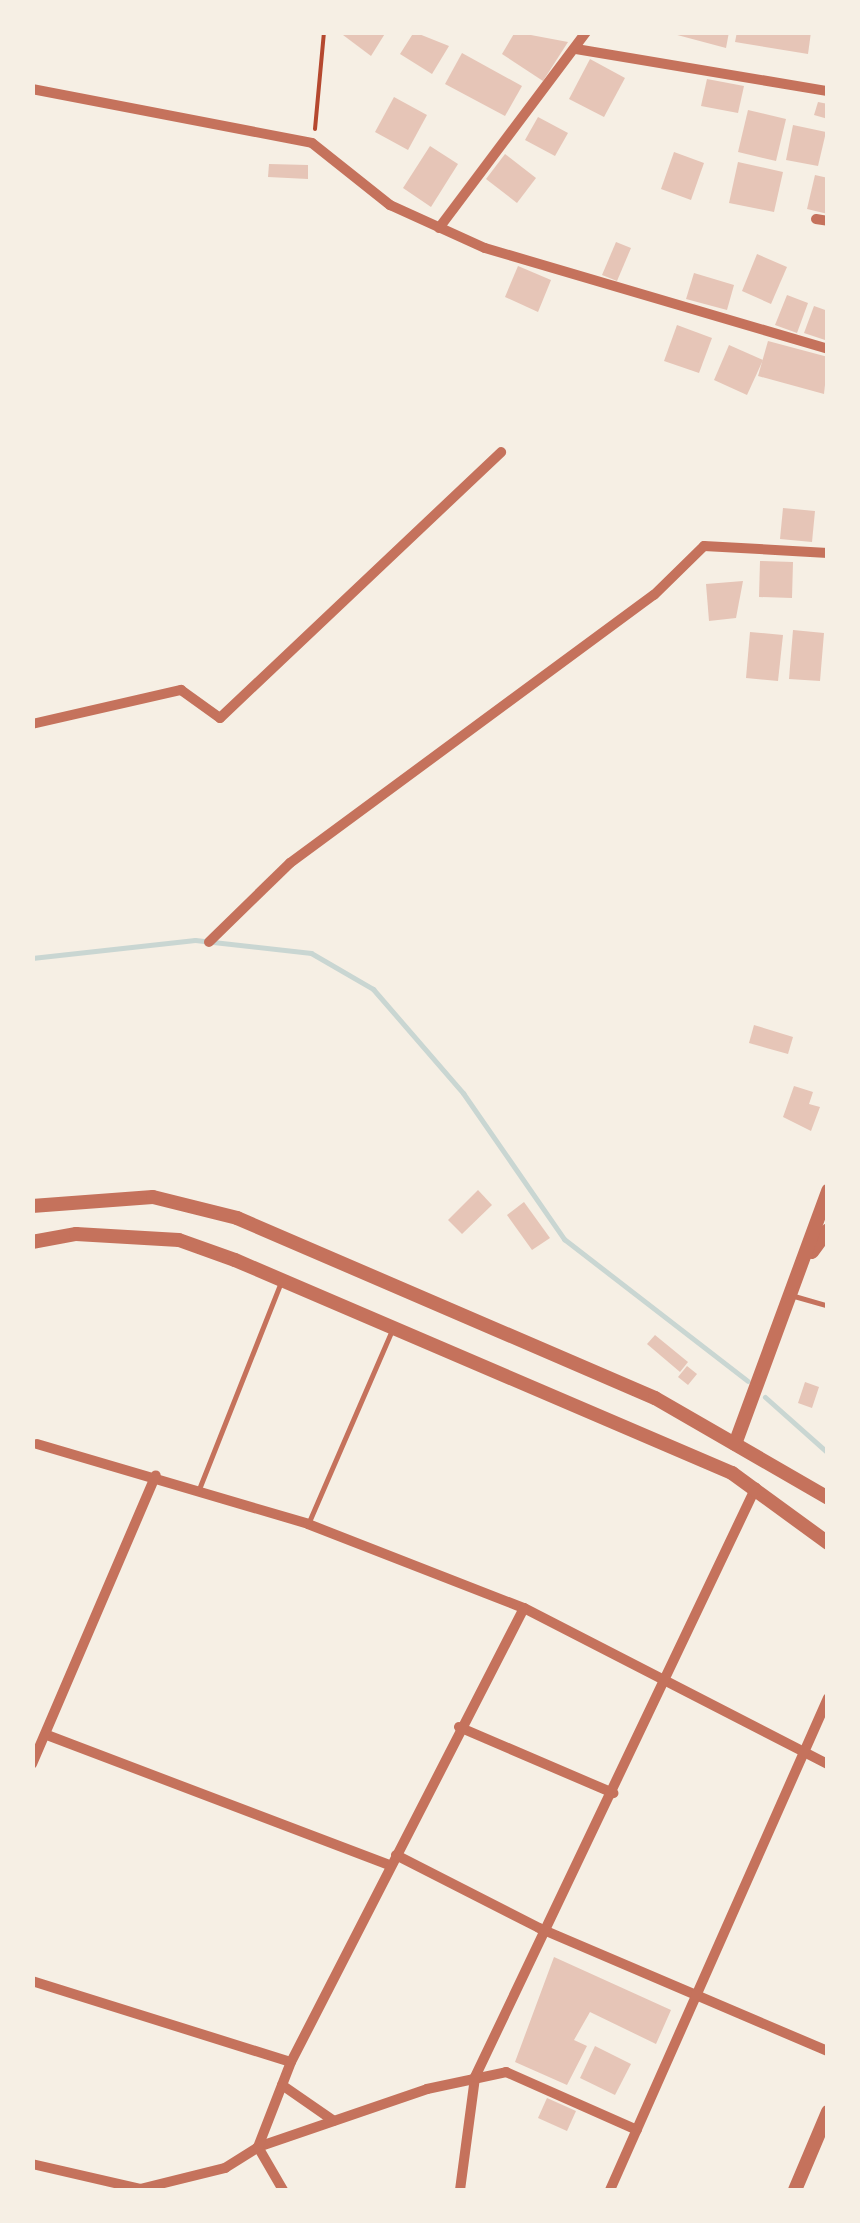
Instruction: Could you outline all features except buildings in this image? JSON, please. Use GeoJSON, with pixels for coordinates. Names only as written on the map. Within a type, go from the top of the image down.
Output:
{"type":"FeatureCollection","features":[{"type":"Feature","properties":{"kind":"street"},"geometry":{"type":"LineString","coordinates":[[439,228],[586,32]]}},
{"type":"Feature","properties":{"kind":"street"},"geometry":{"type":"LineString","coordinates":[[576,49],[828,91]]}},
{"type":"Feature","properties":{"kind":"street"},"geometry":{"type":"LineString","coordinates":[[32,89],[312,144],[390,205],[439,228],[828,350]]}},
{"type":"Feature","properties":{"kind":"street"},"geometry":{"type":"LineString","coordinates":[[32,724],[181,690],[220,718],[501,452]]}},
{"type":"Feature","properties":{"kind":"street"},"geometry":{"type":"LineString","coordinates":[[209,942],[290,862],[654,595],[704,546],[828,553]]}},
{"type":"Feature","properties":{"kind":"street"},"geometry":{"type":"LineString","coordinates":[[735,1444],[828,1191]]}},
{"type":"Feature","properties":{"kind":"street"},"geometry":{"type":"LineString","coordinates":[[32,1206],[154,1197],[236,1218],[621,1382],[828,1498]]}},
{"type":"Feature","properties":{"kind":"street"},"geometry":{"type":"LineString","coordinates":[[801,1270],[828,1230]]}},
{"type":"Feature","properties":{"kind":"street"},"geometry":{"type":"LineString","coordinates":[[32,1242],[76,1234],[180,1240],[394,1324],[756,1486],[828,1543]]}},
{"type":"Feature","properties":{"kind":"street"},"geometry":{"type":"LineString","coordinates":[[37,1444],[156,1475],[308,1524],[524,1608],[666,1685],[828,1764]]}},
{"type":"Feature","properties":{"kind":"street"},"geometry":{"type":"LineString","coordinates":[[32,1764],[156,1475]]}},
{"type":"Feature","properties":{"kind":"street"},"geometry":{"type":"LineString","coordinates":[[460,2190],[475,2077],[539,1928],[666,1685],[756,1486]]}},
{"type":"Feature","properties":{"kind":"street"},"geometry":{"type":"LineString","coordinates":[[258,2146],[291,2062],[459,1727],[524,1608]]}},
{"type":"Feature","properties":{"kind":"street"},"geometry":{"type":"LineString","coordinates":[[610,2190],[809,1755],[828,1698]]}},
{"type":"Feature","properties":{"kind":"street"},"geometry":{"type":"LineString","coordinates":[[459,1727],[612,1793]]}},
{"type":"Feature","properties":{"kind":"street"},"geometry":{"type":"LineString","coordinates":[[46,1735],[392,1859],[539,1928],[828,2051]]}},
{"type":"Feature","properties":{"kind":"street"},"geometry":{"type":"LineString","coordinates":[[32,1981],[291,2062]]}},
{"type":"Feature","properties":{"kind":"street"},"geometry":{"type":"LineString","coordinates":[[32,2164],[140,2190],[225,2168],[258,2146],[475,2077],[526,2075],[637,2130]]}},
{"type":"Feature","properties":{"kind":"street"},"geometry":{"type":"LineString","coordinates":[[282,2085],[334,2121]]}},
{"type":"Feature","properties":{"kind":"street"},"geometry":{"type":"LineString","coordinates":[[795,2190],[828,2112]]}},
{"type":"Feature","properties":{"kind":"street"},"geometry":{"type":"LineString","coordinates":[[258,2146],[283,2190]]}},
{"type":"Feature","properties":{"kind":"lane"},"geometry":{"type":"LineString","coordinates":[[199,1489],[282,1279]]}},
{"type":"Feature","properties":{"kind":"lane"},"geometry":{"type":"LineString","coordinates":[[791,1295],[828,1306]]}},
{"type":"Feature","properties":{"kind":"lane"},"geometry":{"type":"LineString","coordinates":[[308,1524],[394,1324]]}},
{"type":"Feature","properties":{"kind":"path"},"geometry":{"type":"LineString","coordinates":[[312,144],[324,32]]}},
{"type":"Feature","properties":{"kind":"waterway"},"geometry":{"type":"LineString","coordinates":[[32,958],[195,940],[311,953],[373,989],[463,1093],[564,1239],[748,1381]]}},
{"type":"Feature","properties":{"kind":"waterway"},"geometry":{"type":"LineString","coordinates":[[765,1397],[828,1453]]}}]}
